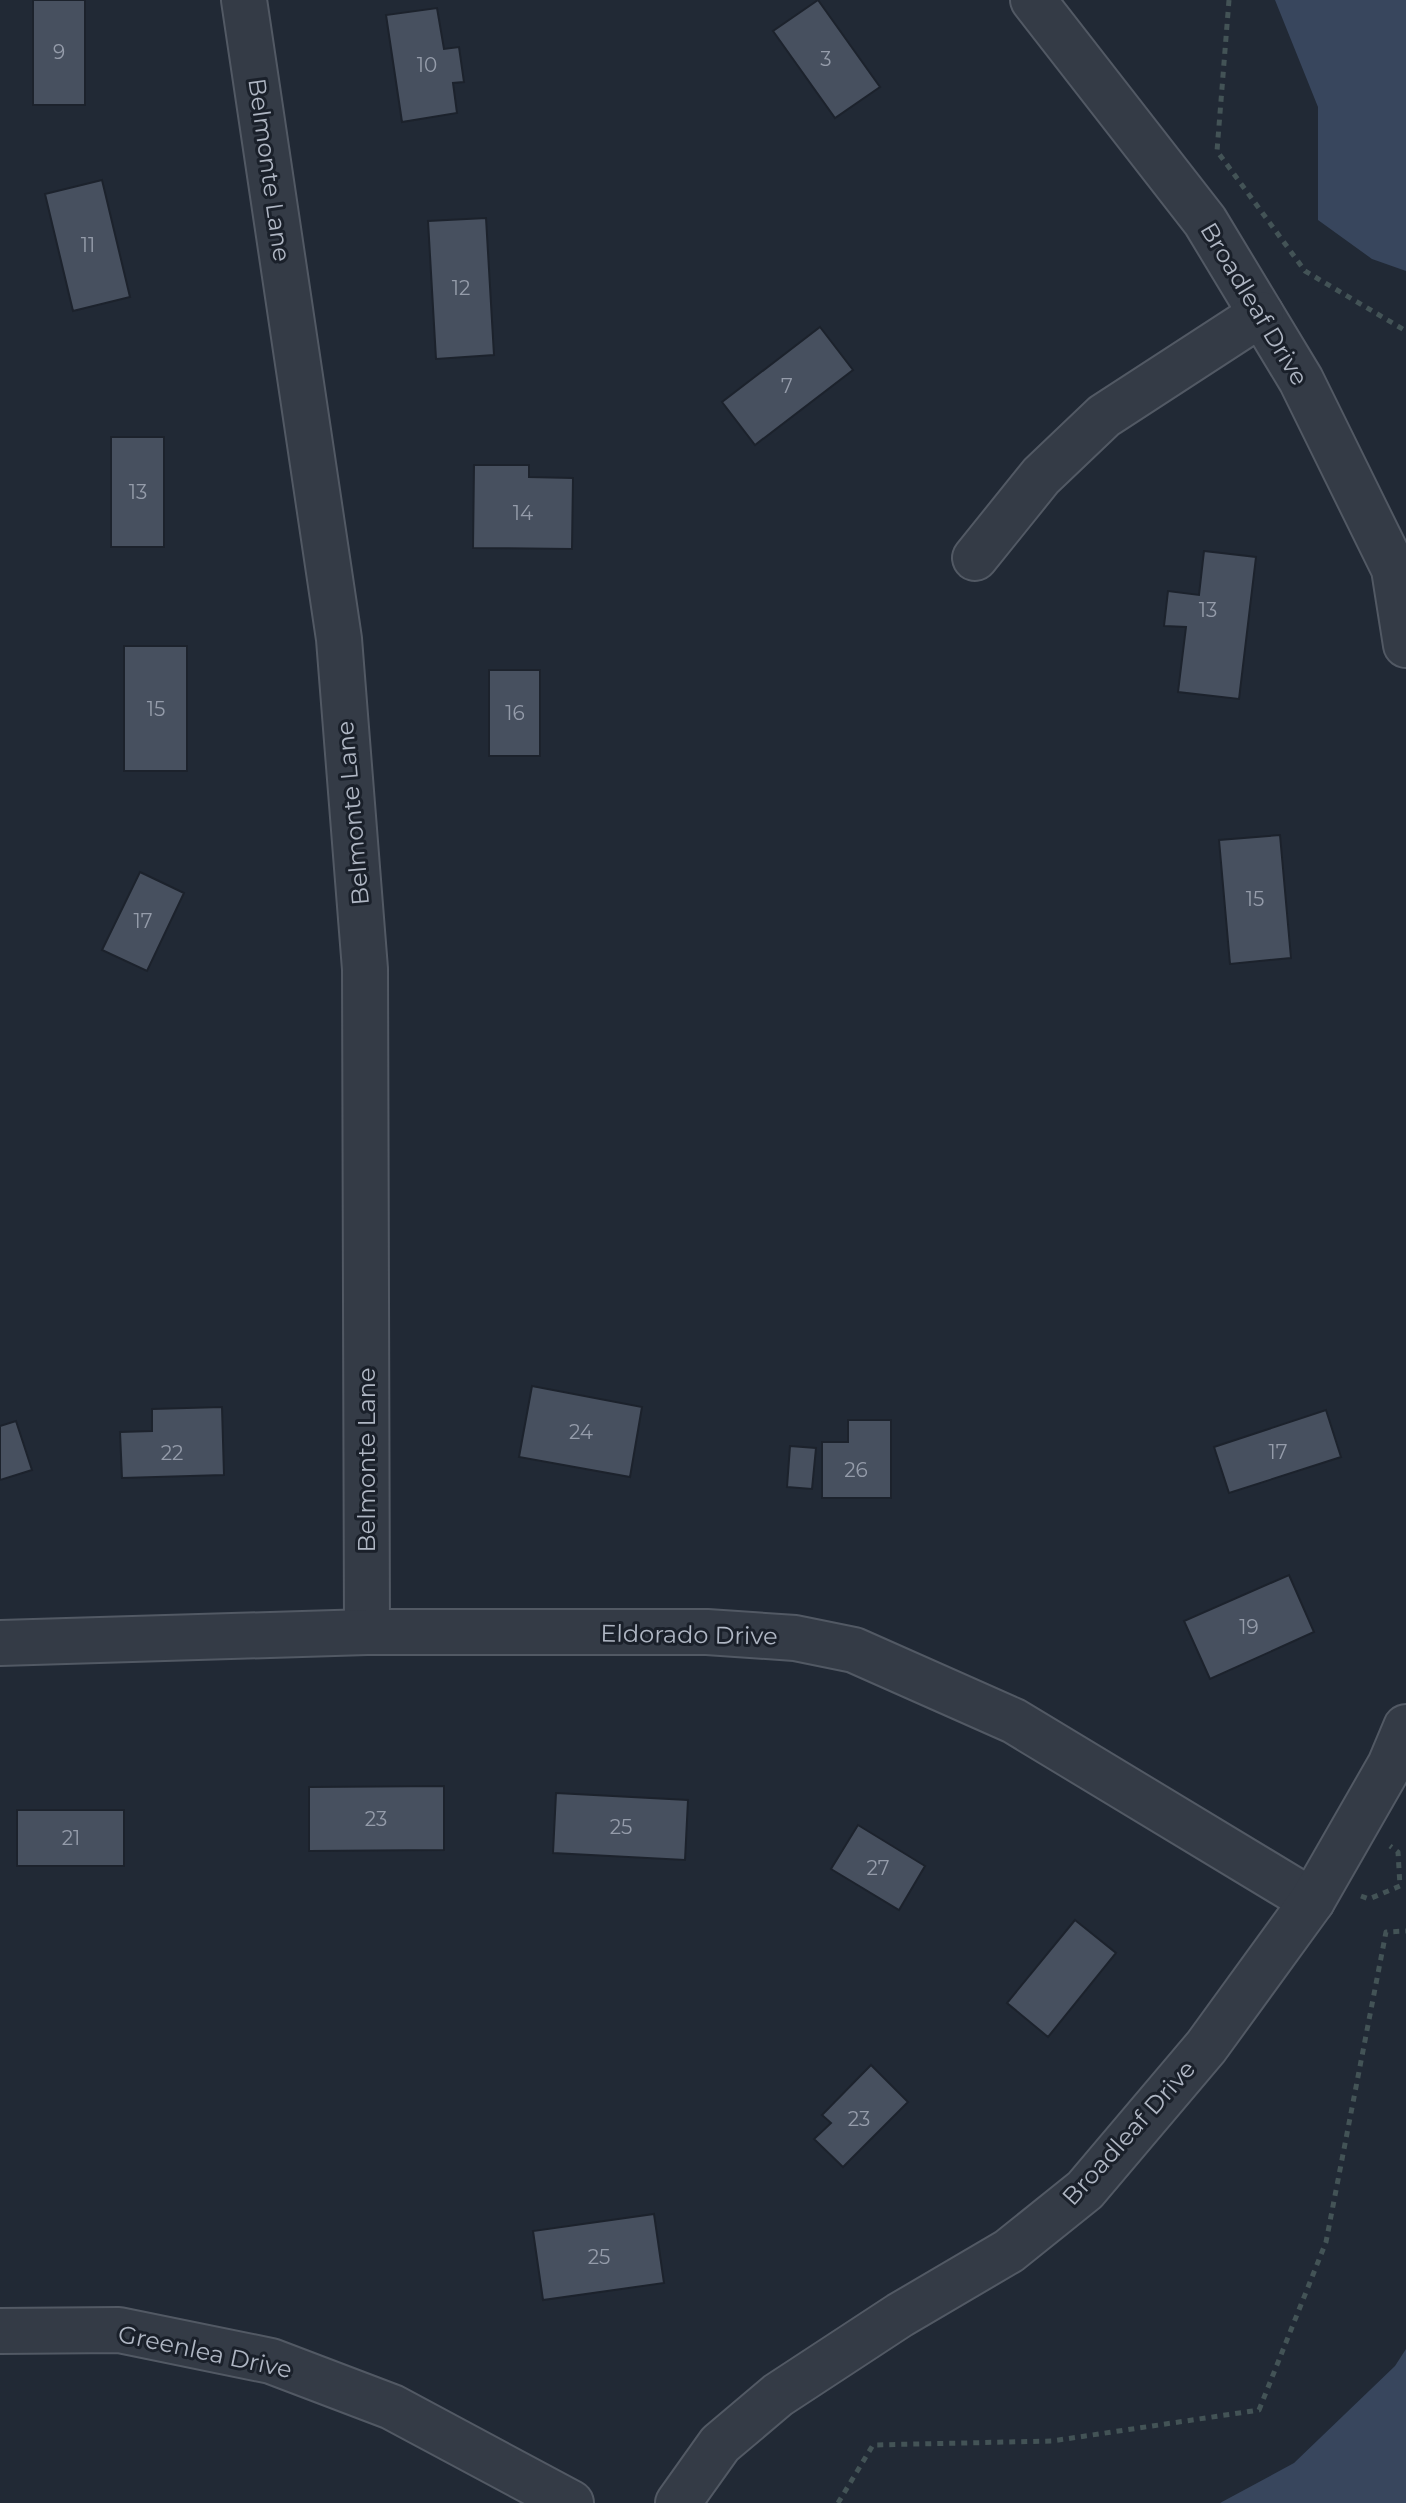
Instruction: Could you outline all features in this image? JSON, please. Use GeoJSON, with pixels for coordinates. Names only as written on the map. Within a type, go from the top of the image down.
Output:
{"type":"FeatureCollection","features":[{"type":"Feature","properties":{"kind":"street","name":"Belmonte Lane"},"geometry":{"type":"LineString","coordinates":[[244,0],[339,639],[365,969],[367,1632]]}},
{"type":"Feature","properties":{"kind":"street","name":"Broadleaf Drive"},"geometry":{"type":"LineString","coordinates":[[1033,0],[1205,221],[1301,380],[1394,569],[1406,645]]}},
{"type":"Feature","properties":{"kind":"street"},"geometry":{"type":"LineString","coordinates":[[975,558],[1041,476],[1104,416],[1261,314]]}},
{"type":"Feature","properties":{"kind":"street","name":"Eldorado Drive"},"geometry":{"type":"LineString","coordinates":[[0,1643],[367,1632],[707,1632],[795,1638],[854,1650],[1014,1721],[1312,1901]]}},
{"type":"Feature","properties":{"kind":"street","name":"Broadleaf Drive"},"geometry":{"type":"LineString","coordinates":[[678,2503],[720,2444],[778,2395],[900,2315],[1009,2251],[1085,2190],[1206,2047],[1312,1901],[1390,1765],[1406,1727]]}},
{"type":"Feature","properties":{"kind":"street","name":"Greenlea Drive"},"geometry":{"type":"LineString","coordinates":[[0,2331],[119,2330],[271,2361],[392,2407],[571,2503]]}},
{"type":"Feature","properties":{"kind":"path"},"geometry":{"type":"LineString","coordinates":[[1229,0],[1217,151],[1305,271],[1406,331]]}},
{"type":"Feature","properties":{"kind":"path"},"geometry":{"type":"LineString","coordinates":[[838,2503],[873,2445],[1052,2441],[1259,2410],[1326,2242],[1386,1932],[1406,1931]]}},
{"type":"Feature","properties":{"kind":"water"},"geometry":{"type":"Polygon","coordinates":[[[1275,0],[1406,0],[1406,271],[1372,259],[1318,220],[1318,107],[1275,0]]]}},
{"type":"Feature","properties":{"kind":"water"},"geometry":{"type":"Polygon","coordinates":[[[1406,2349],[1406,2503],[1220,2503],[1294,2463],[1395,2366],[1406,2349]]]}},
{"type":"Feature","properties":{"kind":"building"},"geometry":{"type":"Polygon","coordinates":[[[33,0],[85,0],[85,105],[33,105],[33,0]]]}},
{"type":"Feature","properties":{"kind":"building"},"geometry":{"type":"Polygon","coordinates":[[[818,0],[880,87],[835,118],[773,31],[818,0]]]}},
{"type":"Feature","properties":{"kind":"building"},"geometry":{"type":"Polygon","coordinates":[[[437,8],[444,49],[459,47],[464,82],[453,83],[457,113],[402,122],[386,15],[437,8]]]}},
{"type":"Feature","properties":{"kind":"building"},"geometry":{"type":"Polygon","coordinates":[[[102,180],[130,297],[73,311],[45,194],[102,180]]]}},
{"type":"Feature","properties":{"kind":"building"},"geometry":{"type":"Polygon","coordinates":[[[486,218],[494,355],[436,359],[428,221],[486,218]]]}},
{"type":"Feature","properties":{"kind":"building"},"geometry":{"type":"Polygon","coordinates":[[[820,327],[853,370],[755,445],[722,402],[820,327]]]}},
{"type":"Feature","properties":{"kind":"building"},"geometry":{"type":"Polygon","coordinates":[[[111,437],[164,437],[164,547],[111,547],[111,437]]]}},
{"type":"Feature","properties":{"kind":"building"},"geometry":{"type":"Polygon","coordinates":[[[474,465],[529,465],[529,477],[573,478],[572,549],[473,548],[474,465]]]}},
{"type":"Feature","properties":{"kind":"building"},"geometry":{"type":"Polygon","coordinates":[[[1204,551],[1256,557],[1239,699],[1178,692],[1186,627],[1164,626],[1168,591],[1199,595],[1204,551]]]}},
{"type":"Feature","properties":{"kind":"building"},"geometry":{"type":"Polygon","coordinates":[[[124,646],[187,646],[187,771],[124,771],[124,646]]]}},
{"type":"Feature","properties":{"kind":"building"},"geometry":{"type":"Polygon","coordinates":[[[489,670],[540,670],[540,756],[489,756],[489,670]]]}},
{"type":"Feature","properties":{"kind":"building"},"geometry":{"type":"Polygon","coordinates":[[[1280,835],[1291,958],[1230,964],[1219,840],[1280,835]]]}},
{"type":"Feature","properties":{"kind":"building"},"geometry":{"type":"Polygon","coordinates":[[[140,872],[184,893],[147,971],[102,950],[140,872]]]}},
{"type":"Feature","properties":{"kind":"building"},"geometry":{"type":"Polygon","coordinates":[[[532,1386],[642,1407],[630,1477],[519,1457],[532,1386]]]}},
{"type":"Feature","properties":{"kind":"building"},"geometry":{"type":"Polygon","coordinates":[[[222,1407],[224,1475],[122,1478],[120,1432],[152,1431],[152,1409],[222,1407]]]}},
{"type":"Feature","properties":{"kind":"building"},"geometry":{"type":"Polygon","coordinates":[[[1326,1410],[1341,1457],[1229,1493],[1214,1447],[1326,1410]]]}},
{"type":"Feature","properties":{"kind":"building"},"geometry":{"type":"Polygon","coordinates":[[[848,1420],[891,1420],[891,1498],[822,1498],[822,1442],[848,1442],[848,1420]]]}},
{"type":"Feature","properties":{"kind":"building"},"geometry":{"type":"Polygon","coordinates":[[[16,1421],[32,1470],[0,1480],[0,1426],[16,1421]]]}},
{"type":"Feature","properties":{"kind":"building"},"geometry":{"type":"Polygon","coordinates":[[[790,1446],[816,1448],[812,1489],[787,1487],[790,1446]]]}},
{"type":"Feature","properties":{"kind":"building"},"geometry":{"type":"Polygon","coordinates":[[[1289,1575],[1314,1632],[1210,1679],[1184,1621],[1289,1575]]]}},
{"type":"Feature","properties":{"kind":"building"},"geometry":{"type":"Polygon","coordinates":[[[444,1786],[444,1850],[309,1851],[309,1787],[444,1786]]]}},
{"type":"Feature","properties":{"kind":"building"},"geometry":{"type":"Polygon","coordinates":[[[556,1793],[688,1800],[685,1860],[553,1853],[556,1793]]]}},
{"type":"Feature","properties":{"kind":"building"},"geometry":{"type":"Polygon","coordinates":[[[17,1810],[124,1810],[124,1866],[17,1866],[17,1810]]]}},
{"type":"Feature","properties":{"kind":"building"},"geometry":{"type":"Polygon","coordinates":[[[858,1825],[925,1866],[899,1910],[831,1869],[858,1825]]]}},
{"type":"Feature","properties":{"kind":"building"},"geometry":{"type":"Polygon","coordinates":[[[1075,1920],[1116,1953],[1048,2037],[1007,2003],[1075,1920]]]}},
{"type":"Feature","properties":{"kind":"building"},"geometry":{"type":"Polygon","coordinates":[[[871,2065],[908,2102],[843,2167],[814,2139],[831,2123],[822,2115],[871,2065]]]}},
{"type":"Feature","properties":{"kind":"building"},"geometry":{"type":"Polygon","coordinates":[[[654,2214],[664,2283],[543,2300],[533,2231],[654,2214]]]}}]}
